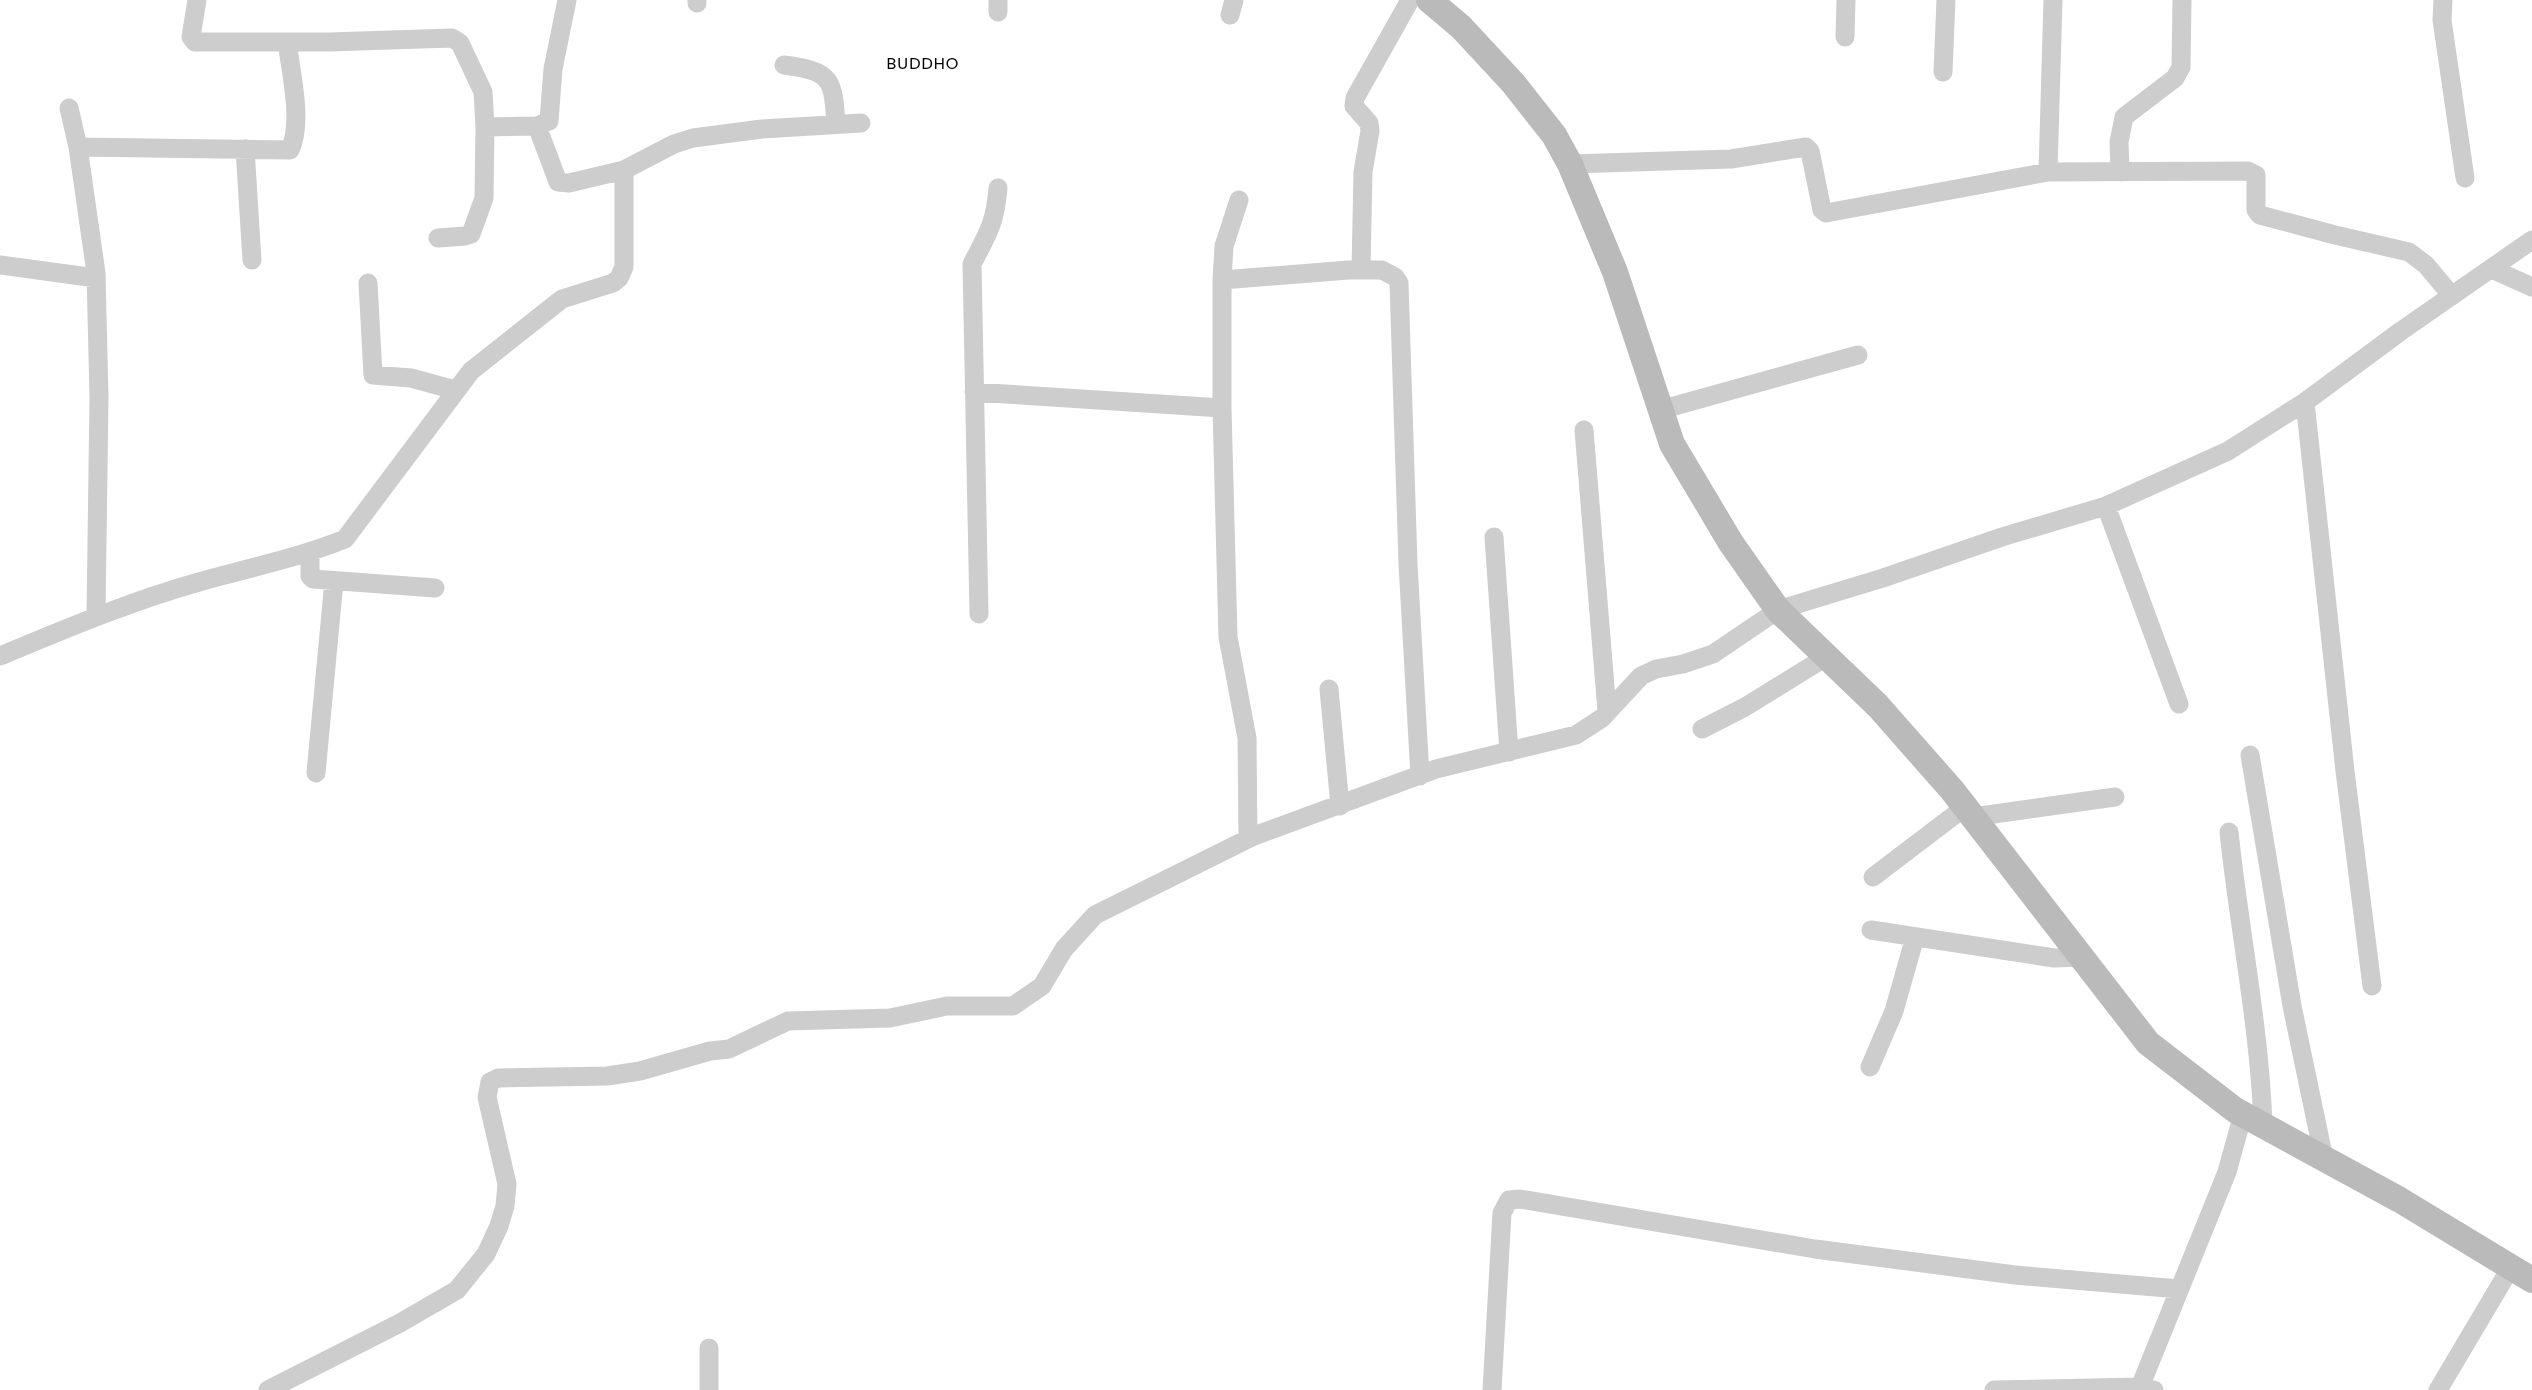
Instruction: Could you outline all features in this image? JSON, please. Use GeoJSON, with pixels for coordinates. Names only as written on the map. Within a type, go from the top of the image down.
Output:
{"type":"FeatureCollection","features":[{"type":"Feature","properties":{"kind":"street"},"geometry":{"type":"LineString","coordinates":[[197,0],[192,36],[195,42],[452,38],[460,43],[473,74],[480,82],[485,127],[484,198],[472,234],[438,238]]}},
{"type":"Feature","properties":{"kind":"street"},"geometry":{"type":"LineString","coordinates":[[485,127],[537,126],[549,121],[553,69],[566,0]]}},
{"type":"Feature","properties":{"kind":"street"},"geometry":{"type":"LineString","coordinates":[[1361,270],[1363,172],[1370,131],[1369,123],[1354,106],[1355,98],[1410,0]]}},
{"type":"Feature","properties":{"kind":"street"},"geometry":{"type":"LineString","coordinates":[[1430,0],[1461,28],[1513,83],[1554,135],[1570,164],[1615,272],[1672,444],[1731,544],[1778,610],[1878,706],[1969,812],[2148,1044],[2253,1120],[2400,1200],[2521,1273],[2438,1390]]}},
{"type":"Feature","properties":{"kind":"street"},"geometry":{"type":"LineString","coordinates":[[1845,37],[1846,0]]}},
{"type":"Feature","properties":{"kind":"street"},"geometry":{"type":"LineString","coordinates":[[1943,72],[1946,0]]}},
{"type":"Feature","properties":{"kind":"street"},"geometry":{"type":"LineString","coordinates":[[2048,172],[2053,0]]}},
{"type":"Feature","properties":{"kind":"street"},"geometry":{"type":"LineString","coordinates":[[2120,172],[2119,142],[2124,117],[2175,78],[2181,67],[2182,0]]}},
{"type":"Feature","properties":{"kind":"street"},"geometry":{"type":"LineString","coordinates":[[2443,0],[2442,20],[2465,178]]}},
{"type":"Feature","properties":{"kind":"street"},"geometry":{"type":"LineString","coordinates":[[78,147],[290,150],[294,143],[296,118],[287,42]]}},
{"type":"Feature","properties":{"kind":"street"},"geometry":{"type":"LineString","coordinates":[[784,65],[807,68],[823,76],[834,89],[836,124]]}},
{"type":"Feature","properties":{"kind":"street"},"geometry":{"type":"LineString","coordinates":[[69,108],[78,147],[96,278],[99,397],[96,616]]}},
{"type":"Feature","properties":{"kind":"street"},"geometry":{"type":"LineString","coordinates":[[537,126],[558,182],[569,183],[624,170],[674,144],[693,138],[762,129],[861,123]]}},
{"type":"Feature","properties":{"kind":"street"},"geometry":{"type":"LineString","coordinates":[[1570,164],[1731,159],[1806,147],[1810,151],[1822,210],[1826,213],[2048,172],[2248,171],[2256,175],[2256,210],[2260,215],[2409,252],[2426,264],[2452,296]]}},
{"type":"Feature","properties":{"kind":"street"},"geometry":{"type":"LineString","coordinates":[[245,149],[252,260]]}},
{"type":"Feature","properties":{"kind":"street"},"geometry":{"type":"LineString","coordinates":[[0,656],[96,616],[198,582],[310,552],[345,539],[471,371],[562,299],[612,283],[619,278],[624,268],[624,170]]}},
{"type":"Feature","properties":{"kind":"street"},"geometry":{"type":"LineString","coordinates":[[979,614],[972,264],[990,232],[996,214],[998,188]]}},
{"type":"Feature","properties":{"kind":"street"},"geometry":{"type":"LineString","coordinates":[[1238,200],[1224,246],[1222,280],[1222,408],[1228,637],[1247,738],[1248,839]]}},
{"type":"Feature","properties":{"kind":"street"},"geometry":{"type":"LineString","coordinates":[[268,1390],[400,1323],[457,1290],[486,1254],[503,1213],[507,1184],[487,1097],[487,1088],[490,1082],[498,1078],[607,1076],[640,1071],[710,1052],[728,1050],[788,1021],[890,1018],[947,1006],[1012,1006],[1042,986],[1064,949],[1095,915],[1248,839],[1420,776],[1576,735],[1592,726],[1641,676],[1656,669],[1700,659],[1713,654],[1778,610],[1882,578],[2002,537],[2106,506],[2228,451],[2305,402],[2532,240]]}},
{"type":"Feature","properties":{"kind":"street"},"geometry":{"type":"LineString","coordinates":[[0,266],[96,278]]}},
{"type":"Feature","properties":{"kind":"street"},"geometry":{"type":"LineString","coordinates":[[2492,269],[2532,286]]}},
{"type":"Feature","properties":{"kind":"street"},"geometry":{"type":"LineString","coordinates":[[1222,280],[1382,270],[1395,277],[1400,283],[1408,564],[1420,776]]}},
{"type":"Feature","properties":{"kind":"street"},"geometry":{"type":"LineString","coordinates":[[368,283],[373,375],[411,378],[455,390]]}},
{"type":"Feature","properties":{"kind":"street"},"geometry":{"type":"LineString","coordinates":[[1660,410],[1858,355]]}},
{"type":"Feature","properties":{"kind":"street"},"geometry":{"type":"LineString","coordinates":[[974,392],[1222,408]]}},
{"type":"Feature","properties":{"kind":"street"},"geometry":{"type":"LineString","coordinates":[[2305,402],[2372,986]]}},
{"type":"Feature","properties":{"kind":"street"},"geometry":{"type":"LineString","coordinates":[[1584,430],[1607,711]]}},
{"type":"Feature","properties":{"kind":"street"},"geometry":{"type":"LineString","coordinates":[[2106,506],[2179,704]]}},
{"type":"Feature","properties":{"kind":"street"},"geometry":{"type":"LineString","coordinates":[[1494,537],[1509,752]]}},
{"type":"Feature","properties":{"kind":"street"},"geometry":{"type":"LineString","coordinates":[[310,552],[310,576],[313,579],[435,588]]}},
{"type":"Feature","properties":{"kind":"street"},"geometry":{"type":"LineString","coordinates":[[316,773],[334,581]]}},
{"type":"Feature","properties":{"kind":"street"},"geometry":{"type":"LineString","coordinates":[[1702,728],[1746,707],[1826,657]]}},
{"type":"Feature","properties":{"kind":"street"},"geometry":{"type":"LineString","coordinates":[[1329,690],[1340,806]]}},
{"type":"Feature","properties":{"kind":"street"},"geometry":{"type":"LineString","coordinates":[[2250,755],[2292,1006],[2324,1159]]}},
{"type":"Feature","properties":{"kind":"street"},"geometry":{"type":"LineString","coordinates":[[1873,877],[1969,812],[2115,797]]}},
{"type":"Feature","properties":{"kind":"street"},"geometry":{"type":"LineString","coordinates":[[1994,1390],[2147,1389],[2178,1289],[2227,1172],[2253,1120],[2262,1084],[2236,905],[2229,832]]}},
{"type":"Feature","properties":{"kind":"street"},"geometry":{"type":"LineString","coordinates":[[1871,930],[2054,958],[2080,957]]}},
{"type":"Feature","properties":{"kind":"street"},"geometry":{"type":"LineString","coordinates":[[1870,1067],[1894,1011],[1915,937]]}},
{"type":"Feature","properties":{"kind":"street"},"geometry":{"type":"LineString","coordinates":[[1492,1390],[1502,1213],[1509,1200],[1520,1199],[1808,1248],[2015,1275],[2178,1289]]}},
{"type":"Feature","properties":{"kind":"street"},"geometry":{"type":"LineString","coordinates":[[709,1348],[709,1390]]}},
{"type":"Feature","properties":{"kind":"district","name":"BUDDHO"},"geometry":{"type":"Point","coordinates":[923,63]}}]}
